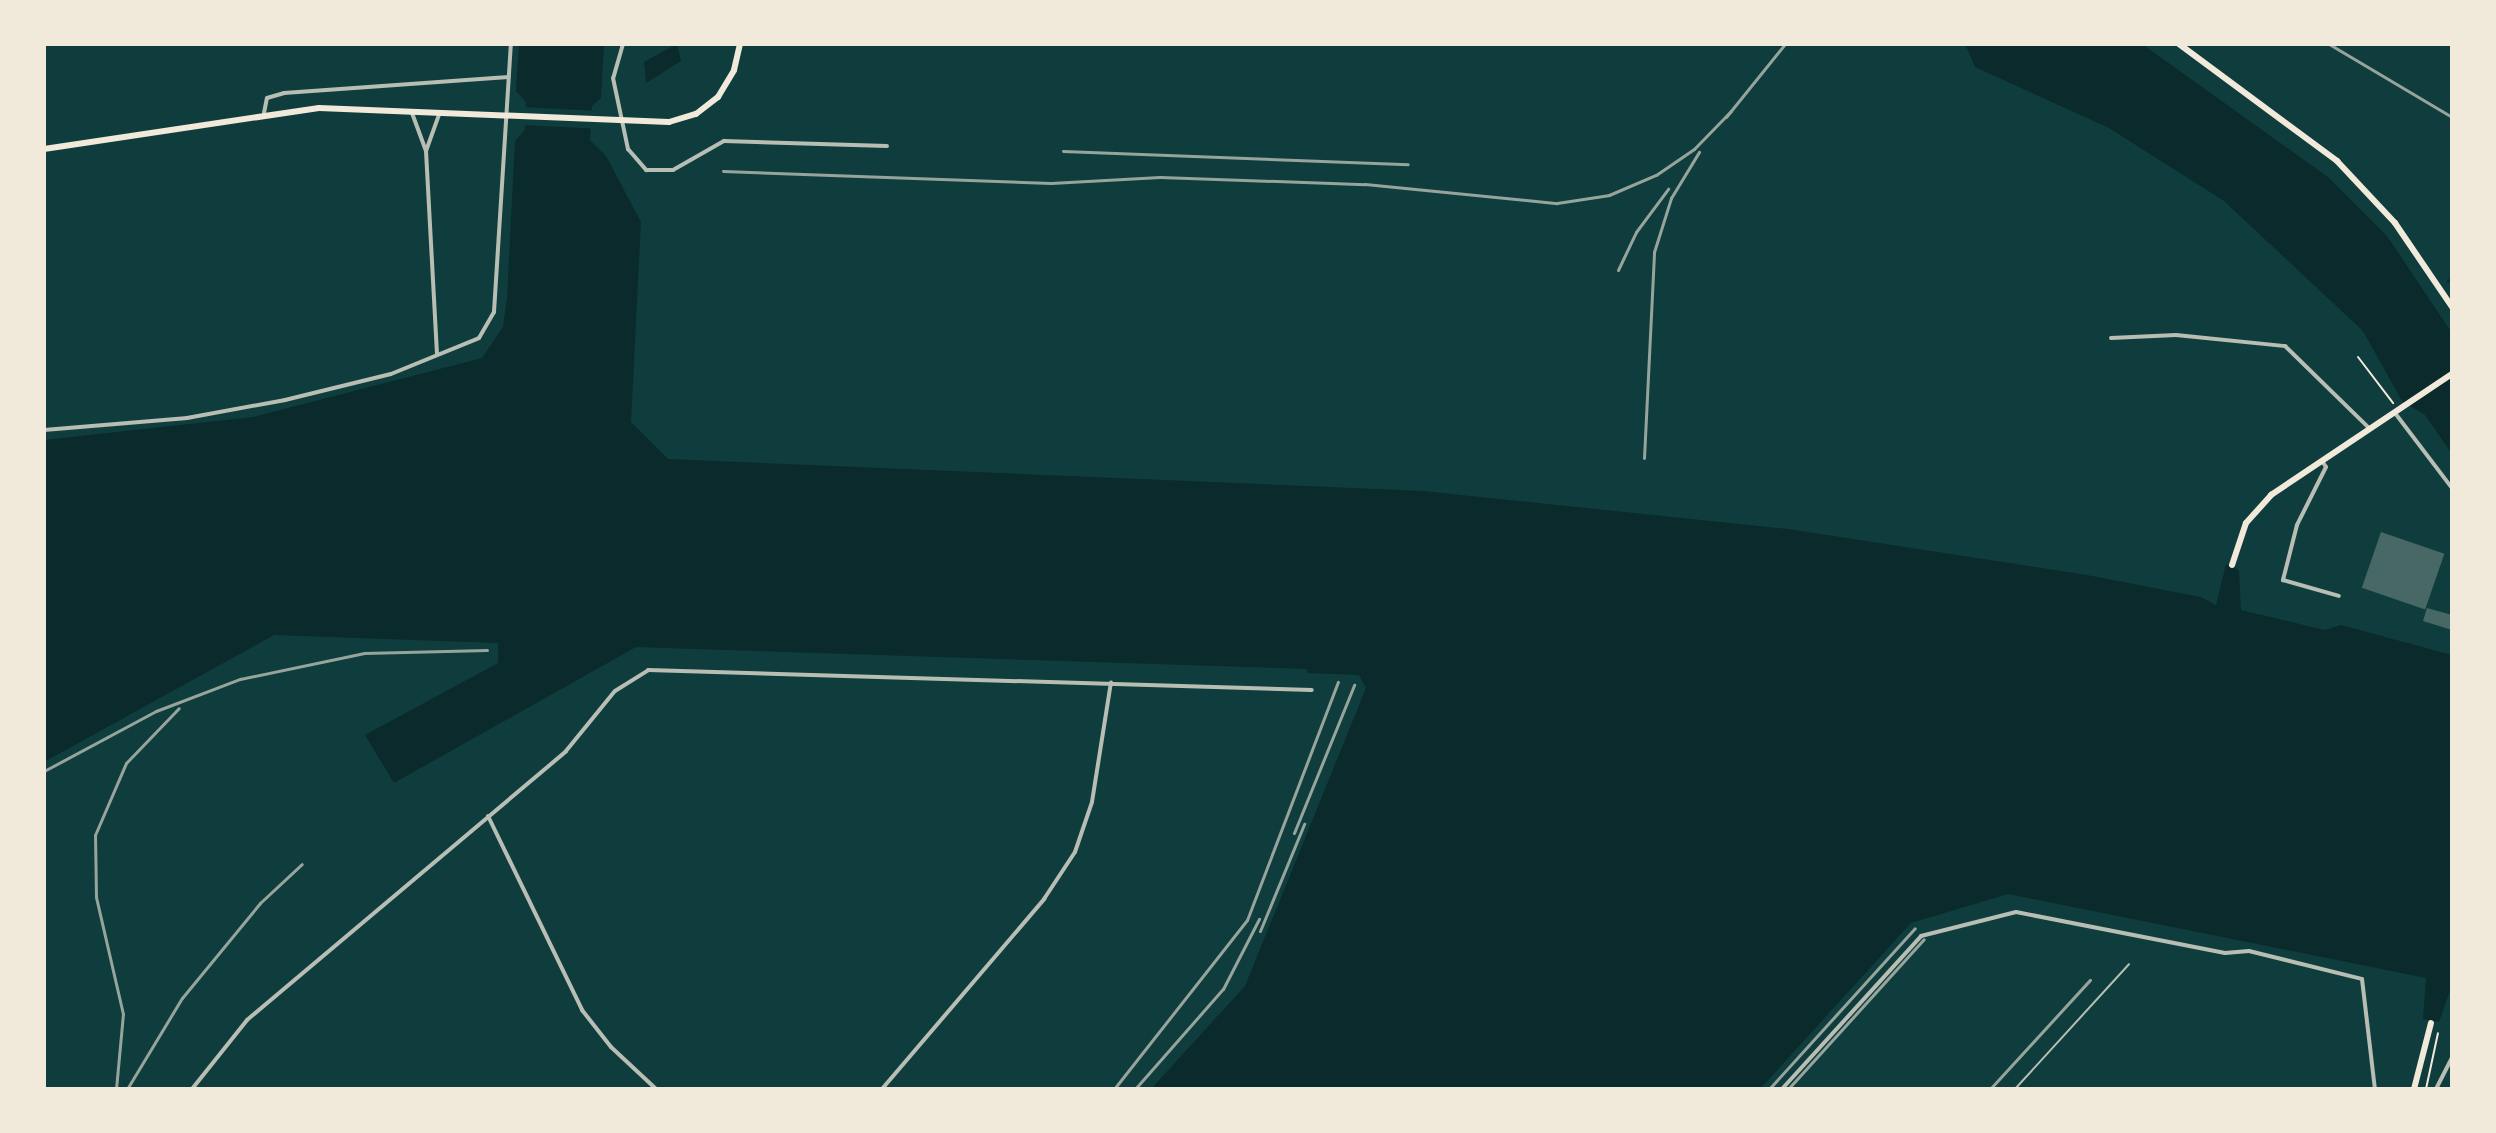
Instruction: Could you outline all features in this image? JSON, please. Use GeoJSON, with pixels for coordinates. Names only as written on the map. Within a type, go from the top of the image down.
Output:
{"type":"FeatureCollection","features":[{"type":"Feature","properties":{"kind":"main road"},"geometry":{"type":"LineString","coordinates":[[44,149],[264,113],[331,107],[638,122],[675,121],[711,104],[730,79],[740,44]]}},
{"type":"Feature","properties":{"kind":"main road"},"geometry":{"type":"LineString","coordinates":[[2179,44],[2337,161],[2395,223],[2452,307]]}},
{"type":"Feature","properties":{"kind":"main road"},"geometry":{"type":"LineString","coordinates":[[2232,565],[2246,523],[2258,507],[2452,374]]}},
{"type":"Feature","properties":{"kind":"main road"},"geometry":{"type":"LineString","coordinates":[[2414,1089],[2431,1023]]}},
{"type":"Feature","properties":{"kind":"street"},"geometry":{"type":"LineString","coordinates":[[44,430],[187,418],[285,400],[381,377],[479,338],[494,312],[511,44]]}},
{"type":"Feature","properties":{"kind":"street"},"geometry":{"type":"LineString","coordinates":[[623,44],[613,78],[628,149],[646,170],[673,170],[724,141],[887,146]]}},
{"type":"Feature","properties":{"kind":"street"},"geometry":{"type":"LineString","coordinates":[[264,113],[267,98],[284,93],[508,77]]}},
{"type":"Feature","properties":{"kind":"street"},"geometry":{"type":"LineString","coordinates":[[411,110],[426,151],[437,355]]}},
{"type":"Feature","properties":{"kind":"street"},"geometry":{"type":"LineString","coordinates":[[426,151],[440,112]]}},
{"type":"Feature","properties":{"kind":"street"},"geometry":{"type":"LineString","coordinates":[[2111,338],[2176,335],[2285,346],[2370,429]]}},
{"type":"Feature","properties":{"kind":"street"},"geometry":{"type":"LineString","coordinates":[[2396,412],[2452,488]]}},
{"type":"Feature","properties":{"kind":"street"},"geometry":{"type":"LineString","coordinates":[[2322,461],[2326,467],[2297,525],[2283,580],[2339,596]]}},
{"type":"Feature","properties":{"kind":"street"},"geometry":{"type":"LineString","coordinates":[[192,1089],[247,1020],[578,740],[615,691],[648,670],[1312,690]]}},
{"type":"Feature","properties":{"kind":"street"},"geometry":{"type":"LineString","coordinates":[[882,1089],[1044,899],[1075,852],[1092,802],[1111,682]]}},
{"type":"Feature","properties":{"kind":"street"},"geometry":{"type":"LineString","coordinates":[[488,816],[582,1010],[611,1047],[656,1089]]}},
{"type":"Feature","properties":{"kind":"street"},"geometry":{"type":"LineString","coordinates":[[1782,1089],[1921,936],[2016,912],[2225,953],[2249,951],[2362,979],[2375,1089]]}},
{"type":"Feature","properties":{"kind":"street"},"geometry":{"type":"LineString","coordinates":[[2436,1089],[2452,1057]]}},
{"type":"Feature","properties":{"kind":"lane"},"geometry":{"type":"LineString","coordinates":[[2015,1089],[2129,964]]}},
{"type":"Feature","properties":{"kind":"path"},"geometry":{"type":"LineString","coordinates":[[2358,357],[2396,412]]}},
{"type":"Feature","properties":{"kind":"path"},"geometry":{"type":"LineString","coordinates":[[2426,1089],[2440,1035],[2431,1023]]}},
{"type":"Feature","properties":{"kind":"water"},"geometry":{"type":"Polygon","coordinates":[[[519,44],[604,44],[601,98],[592,106],[590,140],[606,156],[641,222],[631,422],[668,459],[1423,491],[1788,529],[2087,575],[2201,597],[2216,605],[2226,564],[2239,570],[2241,610],[2325,630],[2341,625],[2452,655],[2452,985],[2439,1022],[2423,1019],[2426,978],[2008,894],[1911,923],[1760,1089],[1151,1089],[1245,986],[1366,688],[1359,675],[1307,673],[1307,669],[636,647],[394,783],[365,735],[498,663],[498,643],[274,635],[44,762],[44,440],[253,417],[482,358],[503,327],[507,297],[515,141],[525,130],[526,102],[516,91],[519,44]]]}},
{"type":"Feature","properties":{"kind":"water"},"geometry":{"type":"Polygon","coordinates":[[[677,44],[681,61],[646,83],[644,62],[677,44]]]}},
{"type":"Feature","properties":{"kind":"water"},"geometry":{"type":"Polygon","coordinates":[[[1965,44],[2142,44],[2328,177],[2387,236],[2452,333],[2452,454],[2425,415],[2402,401],[2363,331],[2224,201],[2109,128],[1975,67],[1965,44]]]}},
{"type":"Feature","properties":{"kind":"pier"},"geometry":{"type":"Polygon","coordinates":[[[522,107],[596,111],[595,129],[521,125],[522,107]]]}},
{"type":"Feature","properties":{"kind":"building"},"geometry":{"type":"Polygon","coordinates":[[[2381,532],[2444,554],[2425,610],[2362,588],[2381,532]]]}},
{"type":"Feature","properties":{"kind":"building"},"geometry":{"type":"Polygon","coordinates":[[[2427,608],[2452,615],[2452,630],[2423,621],[2427,608]]]}},
{"type":"Feature","properties":{"kind":"waterway"},"geometry":{"type":"LineString","coordinates":[[2448,281],[2452,278]]}},
{"type":"Feature","properties":{"kind":"railway"},"geometry":{"type":"LineString","coordinates":[[1726,117],[1785,44]]}},
{"type":"Feature","properties":{"kind":"railway"},"geometry":{"type":"LineString","coordinates":[[2329,44],[2452,117]]}},
{"type":"Feature","properties":{"kind":"railway"},"geometry":{"type":"LineString","coordinates":[[723,171],[1051,183],[1160,177],[1365,184],[1557,203],[1609,195],[1656,175],[1694,149],[1731,111]]}},
{"type":"Feature","properties":{"kind":"railway"},"geometry":{"type":"LineString","coordinates":[[1063,151],[1408,164]]}},
{"type":"Feature","properties":{"kind":"railway"},"geometry":{"type":"LineString","coordinates":[[1644,458],[1654,252],[1671,198],[1699,152]]}},
{"type":"Feature","properties":{"kind":"railway"},"geometry":{"type":"LineString","coordinates":[[1618,270],[1636,232],[1668,189]]}},
{"type":"Feature","properties":{"kind":"railway"},"geometry":{"type":"LineString","coordinates":[[44,771],[156,711],[240,679],[364,653],[487,650]]}},
{"type":"Feature","properties":{"kind":"railway"},"geometry":{"type":"LineString","coordinates":[[1114,1089],[1247,920],[1338,682]]}},
{"type":"Feature","properties":{"kind":"railway"},"geometry":{"type":"LineString","coordinates":[[1294,833],[1354,685]]}},
{"type":"Feature","properties":{"kind":"railway"},"geometry":{"type":"LineString","coordinates":[[116,1089],[123,1014],[96,897],[95,835],[126,763],[179,708]]}},
{"type":"Feature","properties":{"kind":"railway"},"geometry":{"type":"LineString","coordinates":[[1260,931],[1304,824]]}},
{"type":"Feature","properties":{"kind":"railway"},"geometry":{"type":"LineString","coordinates":[[127,1089],[182,998],[260,903],[302,864]]}},
{"type":"Feature","properties":{"kind":"railway"},"geometry":{"type":"LineString","coordinates":[[1135,1089],[1223,989],[1259,919]]}},
{"type":"Feature","properties":{"kind":"railway"},"geometry":{"type":"LineString","coordinates":[[1769,1089],[1915,928]]}},
{"type":"Feature","properties":{"kind":"railway"},"geometry":{"type":"LineString","coordinates":[[1788,1089],[1924,939]]}},
{"type":"Feature","properties":{"kind":"railway"},"geometry":{"type":"LineString","coordinates":[[1990,1089],[2090,980]]}}]}
